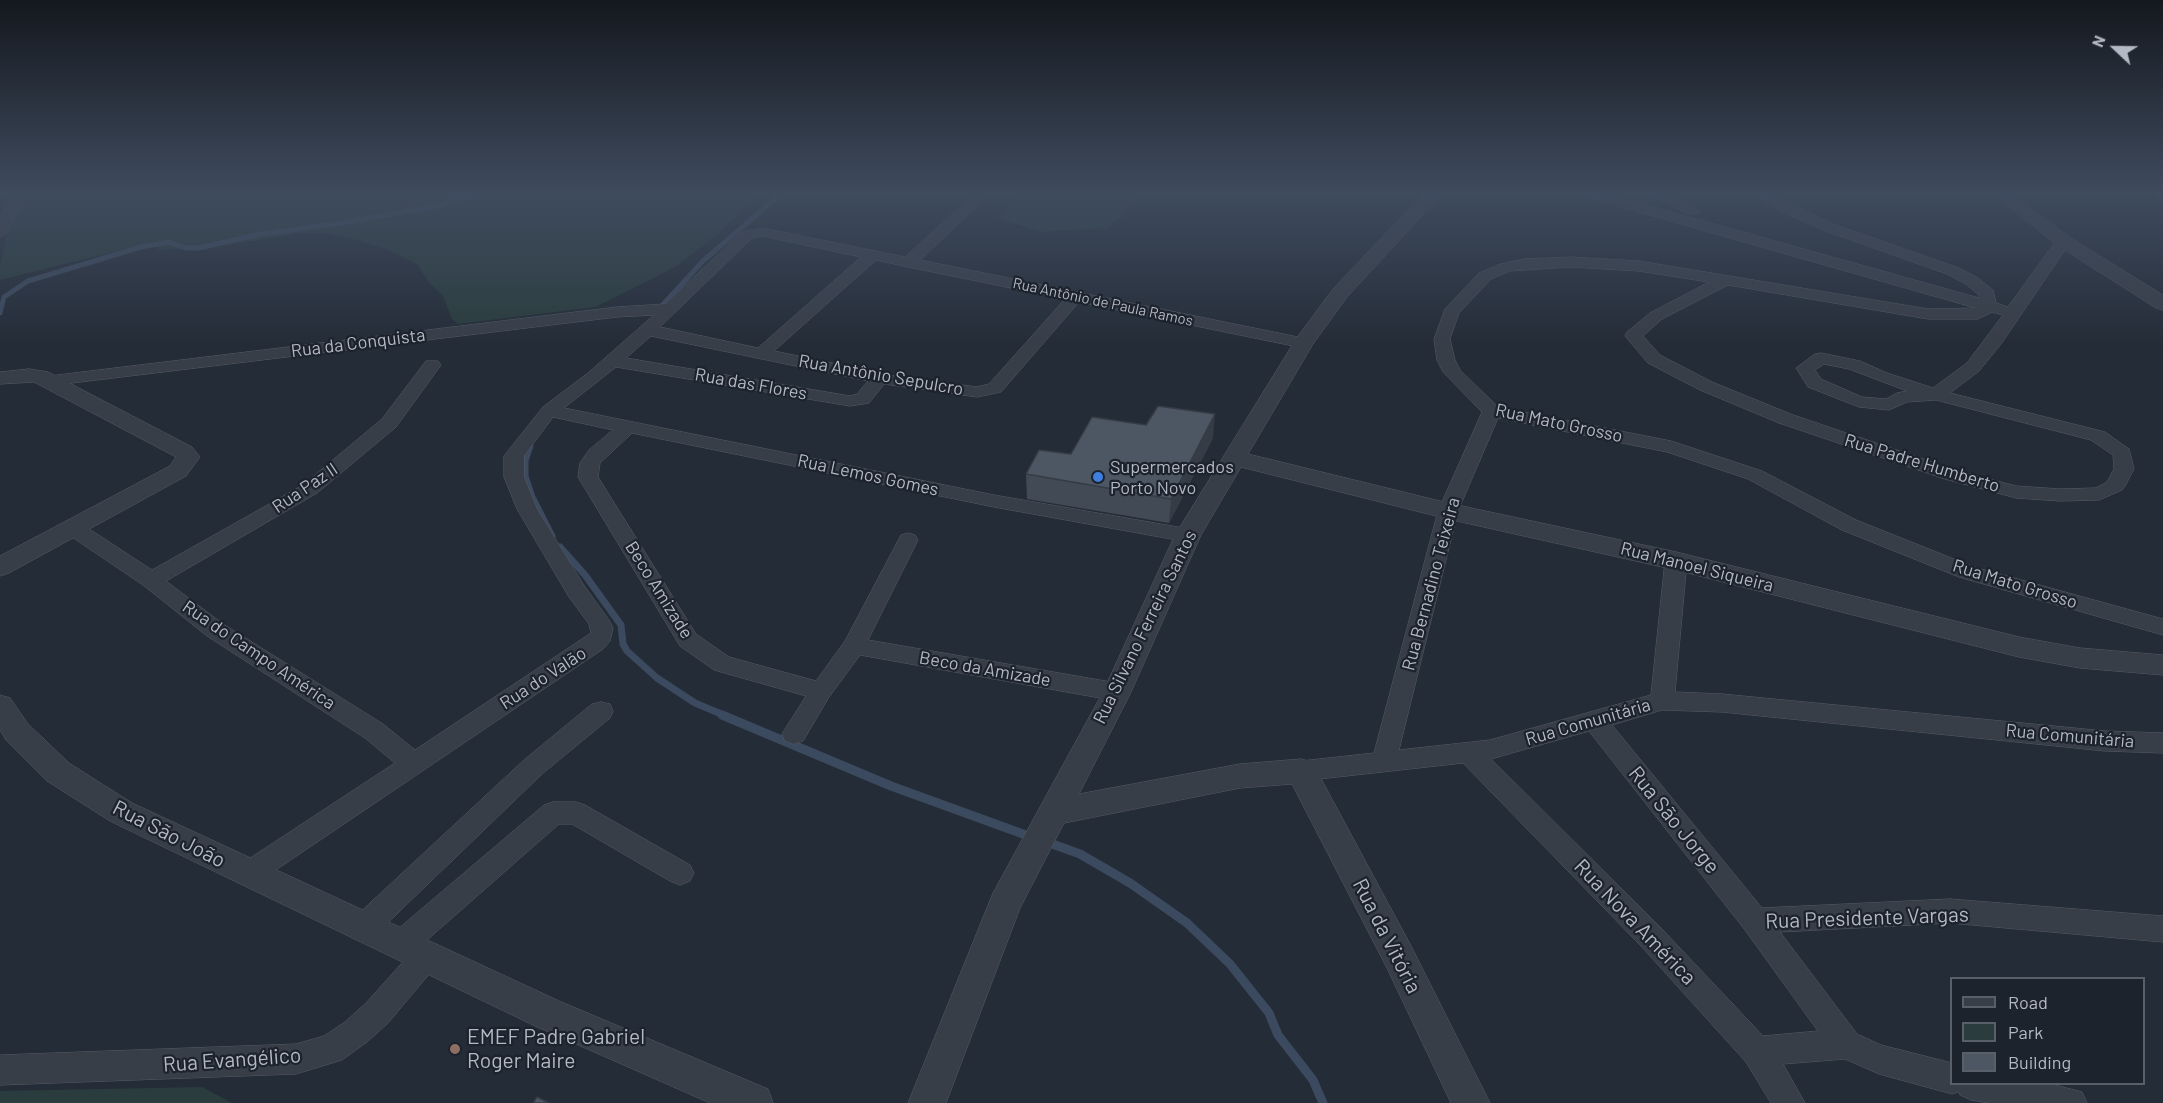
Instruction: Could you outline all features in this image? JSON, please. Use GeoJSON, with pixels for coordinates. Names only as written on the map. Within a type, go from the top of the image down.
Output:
{"type":"FeatureCollection","features":[{"type":"Feature","properties":{"kind":"street","name":"Rua do Valão"},"geometry":{"type":"LineString","coordinates":[[248,874],[595,643],[602,636],[602,628],[598,620],[577,592],[527,509],[514,477],[514,456],[549,411],[613,361],[648,330],[735,244]]}},
{"type":"Feature","properties":{"kind":"street","name":"Rua Antônio de Paula Ramos"},"geometry":{"type":"LineString","coordinates":[[822,244],[1303,344]]}},
{"type":"Feature","properties":{"kind":"street"},"geometry":{"type":"LineString","coordinates":[[908,262],[927,244]]}},
{"type":"Feature","properties":{"kind":"street","name":"Rua Silvano Ferreira Santos"},"geometry":{"type":"LineString","coordinates":[[927,1103],[1005,904],[1117,692],[1188,535],[1303,344],[1340,293],[1386,244]]}},
{"type":"Feature","properties":{"kind":"street"},"geometry":{"type":"LineString","coordinates":[[1774,244],[2013,313]]}},
{"type":"Feature","properties":{"kind":"street"},"geometry":{"type":"LineString","coordinates":[[1878,244],[1953,271],[1971,281],[1987,293],[1988,306]]}},
{"type":"Feature","properties":{"kind":"street"},"geometry":{"type":"LineString","coordinates":[[1936,395],[1881,377],[1854,365],[1821,358],[1805,368],[1814,383],[1859,402],[1889,405],[1903,397],[1936,395],[1973,367],[1995,340],[2061,244]]}},
{"type":"Feature","properties":{"kind":"street"},"geometry":{"type":"LineString","coordinates":[[2067,244],[2163,304]]}},
{"type":"Feature","properties":{"kind":"street"},"geometry":{"type":"LineString","coordinates":[[762,353],[872,255]]}},
{"type":"Feature","properties":{"kind":"street","name":"Rua Mato Grosso"},"geometry":{"type":"LineString","coordinates":[[1988,306],[1978,314],[1928,314],[1639,266],[1571,262],[1524,264],[1491,272],[1485,276],[1451,312],[1442,339],[1446,360],[1452,372],[1492,411],[1671,447],[1755,474],[1849,525],[1967,572],[2163,627]]}},
{"type":"Feature","properties":{"kind":"street","name":"Rua Padre Humberto"},"geometry":{"type":"LineString","coordinates":[[1728,279],[1656,316],[1633,336],[1654,359],[1706,386],[1786,419],[1952,475],[2016,492],[2099,494],[2115,486],[2124,470],[2122,453],[2098,436],[1936,395]]}},
{"type":"Feature","properties":{"kind":"street","name":"Rua Antônio Sepulcro"},"geometry":{"type":"LineString","coordinates":[[648,330],[880,378],[988,392],[995,388],[1075,297]]}},
{"type":"Feature","properties":{"kind":"street","name":"Rua da Conquista"},"geometry":{"type":"LineString","coordinates":[[47,381],[617,312],[669,309]]}},
{"type":"Feature","properties":{"kind":"street","name":"Rua das Flores"},"geometry":{"type":"LineString","coordinates":[[613,361],[850,401],[863,399],[880,378]]}},
{"type":"Feature","properties":{"kind":"street","name":"Rua Paz II"},"geometry":{"type":"LineString","coordinates":[[152,580],[310,489],[389,423],[432,365]]}},
{"type":"Feature","properties":{"kind":"street"},"geometry":{"type":"LineString","coordinates":[[0,378],[29,375],[47,381],[184,452],[188,457],[178,471],[0,567]]}},
{"type":"Feature","properties":{"kind":"street","name":"Rua Lemos Gomes"},"geometry":{"type":"LineString","coordinates":[[549,411],[994,501],[1188,535]]}},
{"type":"Feature","properties":{"kind":"street","name":"Rua Bernadino Teixeira"},"geometry":{"type":"LineString","coordinates":[[1384,761],[1448,511],[1492,411]]}},
{"type":"Feature","properties":{"kind":"street","name":"Beco Amizade"},"geometry":{"type":"LineString","coordinates":[[628,427],[596,454],[590,463],[588,477],[688,640],[722,664],[821,691]]}},
{"type":"Feature","properties":{"kind":"street","name":"Rua Manoel Siqueira"},"geometry":{"type":"LineString","coordinates":[[1234,458],[1448,511],[1676,561],[2019,646],[2080,658],[2163,665]]}},
{"type":"Feature","properties":{"kind":"street","name":"Rua do Campo América"},"geometry":{"type":"LineString","coordinates":[[73,528],[152,580],[215,630],[374,731],[413,763]]}},
{"type":"Feature","properties":{"kind":"street"},"geometry":{"type":"LineString","coordinates":[[794,734],[821,691],[854,646],[908,540]]}},
{"type":"Feature","properties":{"kind":"street"},"geometry":{"type":"LineString","coordinates":[[1662,701],[1676,561]]}},
{"type":"Feature","properties":{"kind":"street","name":"Beco da Amizade"},"geometry":{"type":"LineString","coordinates":[[854,646],[1117,692]]}},
{"type":"Feature","properties":{"kind":"street","name":"Rua Comunitária"},"geometry":{"type":"LineString","coordinates":[[1053,812],[1240,776],[1490,750],[1662,701],[1722,703],[2106,741],[2163,743]]}},
{"type":"Feature","properties":{"kind":"street","name":"Rua São João"},"geometry":{"type":"LineString","coordinates":[[0,706],[17,732],[58,772],[121,812],[546,1013],[754,1103]]}},
{"type":"Feature","properties":{"kind":"street"},"geometry":{"type":"LineString","coordinates":[[365,926],[533,768],[601,711]]}},
{"type":"Feature","properties":{"kind":"street","name":"Rua São Jorge"},"geometry":{"type":"LineString","coordinates":[[1594,720],[1755,921]]}},
{"type":"Feature","properties":{"kind":"street","name":"Rua Nova América"},"geometry":{"type":"LineString","coordinates":[[1468,752],[1651,937],[1757,1051],[1789,1103]]}},
{"type":"Feature","properties":{"kind":"street","name":"Rua da Vitória"},"geometry":{"type":"LineString","coordinates":[[1301,771],[1399,957],[1471,1103]]}},
{"type":"Feature","properties":{"kind":"street","name":"Rua Evangélico"},"geometry":{"type":"LineString","coordinates":[[0,1070],[296,1059],[331,1049],[356,1032],[377,1013],[413,950],[553,813],[576,813],[680,873]]}},
{"type":"Feature","properties":{"kind":"street","name":"Rua Presidente Vargas"},"geometry":{"type":"LineString","coordinates":[[1755,921],[1950,911],[2163,929]]}},
{"type":"Feature","properties":{"kind":"street","name":"Rua Presidente Vargas"},"geometry":{"type":"LineString","coordinates":[[1755,921],[1846,1044]]}},
{"type":"Feature","properties":{"kind":"street"},"geometry":{"type":"LineString","coordinates":[[1757,1051],[1846,1044],[1879,1059],[1950,1078]]}},
{"type":"Feature","properties":{"kind":"street"},"geometry":{"type":"LineString","coordinates":[[1981,1085],[2071,1103]]}},
{"type":"Feature","properties":{"kind":"green space"},"geometry":{"type":"Polygon","coordinates":[[[5,244],[144,244],[0,280],[0,264],[5,244]]]}},
{"type":"Feature","properties":{"kind":"green space"},"geometry":{"type":"Polygon","coordinates":[[[158,244],[230,244],[167,250],[157,249],[158,244]]]}},
{"type":"Feature","properties":{"kind":"green space"},"geometry":{"type":"Polygon","coordinates":[[[371,244],[704,244],[677,266],[595,307],[458,324],[452,319],[443,296],[428,281],[417,264],[371,244]]]}},
{"type":"Feature","properties":{"kind":"green space"},"geometry":{"type":"Polygon","coordinates":[[[202,1087],[232,1103],[0,1103],[0,1091],[202,1087]]]}},
{"type":"Feature","properties":{"kind":"building"},"geometry":{"type":"Polygon","coordinates":[[[1158,406],[1215,414],[1171,499],[1026,474],[1039,450],[1071,454],[1092,417],[1146,425],[1158,406]]]}},
{"type":"Feature","properties":{"kind":"building"},"geometry":{"type":"Polygon","coordinates":[[[537,1097],[549,1103],[533,1103],[537,1097]]]}},
{"type":"Feature","properties":{"kind":"waterway"},"geometry":{"type":"LineString","coordinates":[[0,313],[4,297],[28,281],[155,244]]}},
{"type":"Feature","properties":{"kind":"waterway"},"geometry":{"type":"LineString","coordinates":[[176,244],[185,248],[214,244]]}},
{"type":"Feature","properties":{"kind":"waterway"},"geometry":{"type":"LineString","coordinates":[[658,310],[703,261],[722,244]]}},
{"type":"Feature","properties":{"kind":"waterway"},"geometry":{"type":"LineString","coordinates":[[530,446],[525,461],[525,476],[532,497],[552,536]]}},
{"type":"Feature","properties":{"kind":"waterway"},"geometry":{"type":"LineString","coordinates":[[560,547],[585,575],[621,625],[623,644],[627,651],[657,678],[695,703],[726,716]]}},
{"type":"Feature","properties":{"kind":"waterway"},"geometry":{"type":"LineString","coordinates":[[722,715],[891,786],[1034,838]]}},
{"type":"Feature","properties":{"kind":"waterway"},"geometry":{"type":"LineString","coordinates":[[1044,841],[1080,854],[1130,883],[1187,923],[1230,964],[1269,1013],[1278,1035],[1313,1080],[1323,1103]]}},
{"type":"Feature","properties":{"kind":"place","name":"Supermercados Porto Novo"},"geometry":{"type":"Point","coordinates":[1098,477]}},
{"type":"Feature","properties":{"kind":"place","name":"EMEF Padre Gabriel Roger Maire"},"geometry":{"type":"Point","coordinates":[455,1049]}}]}
